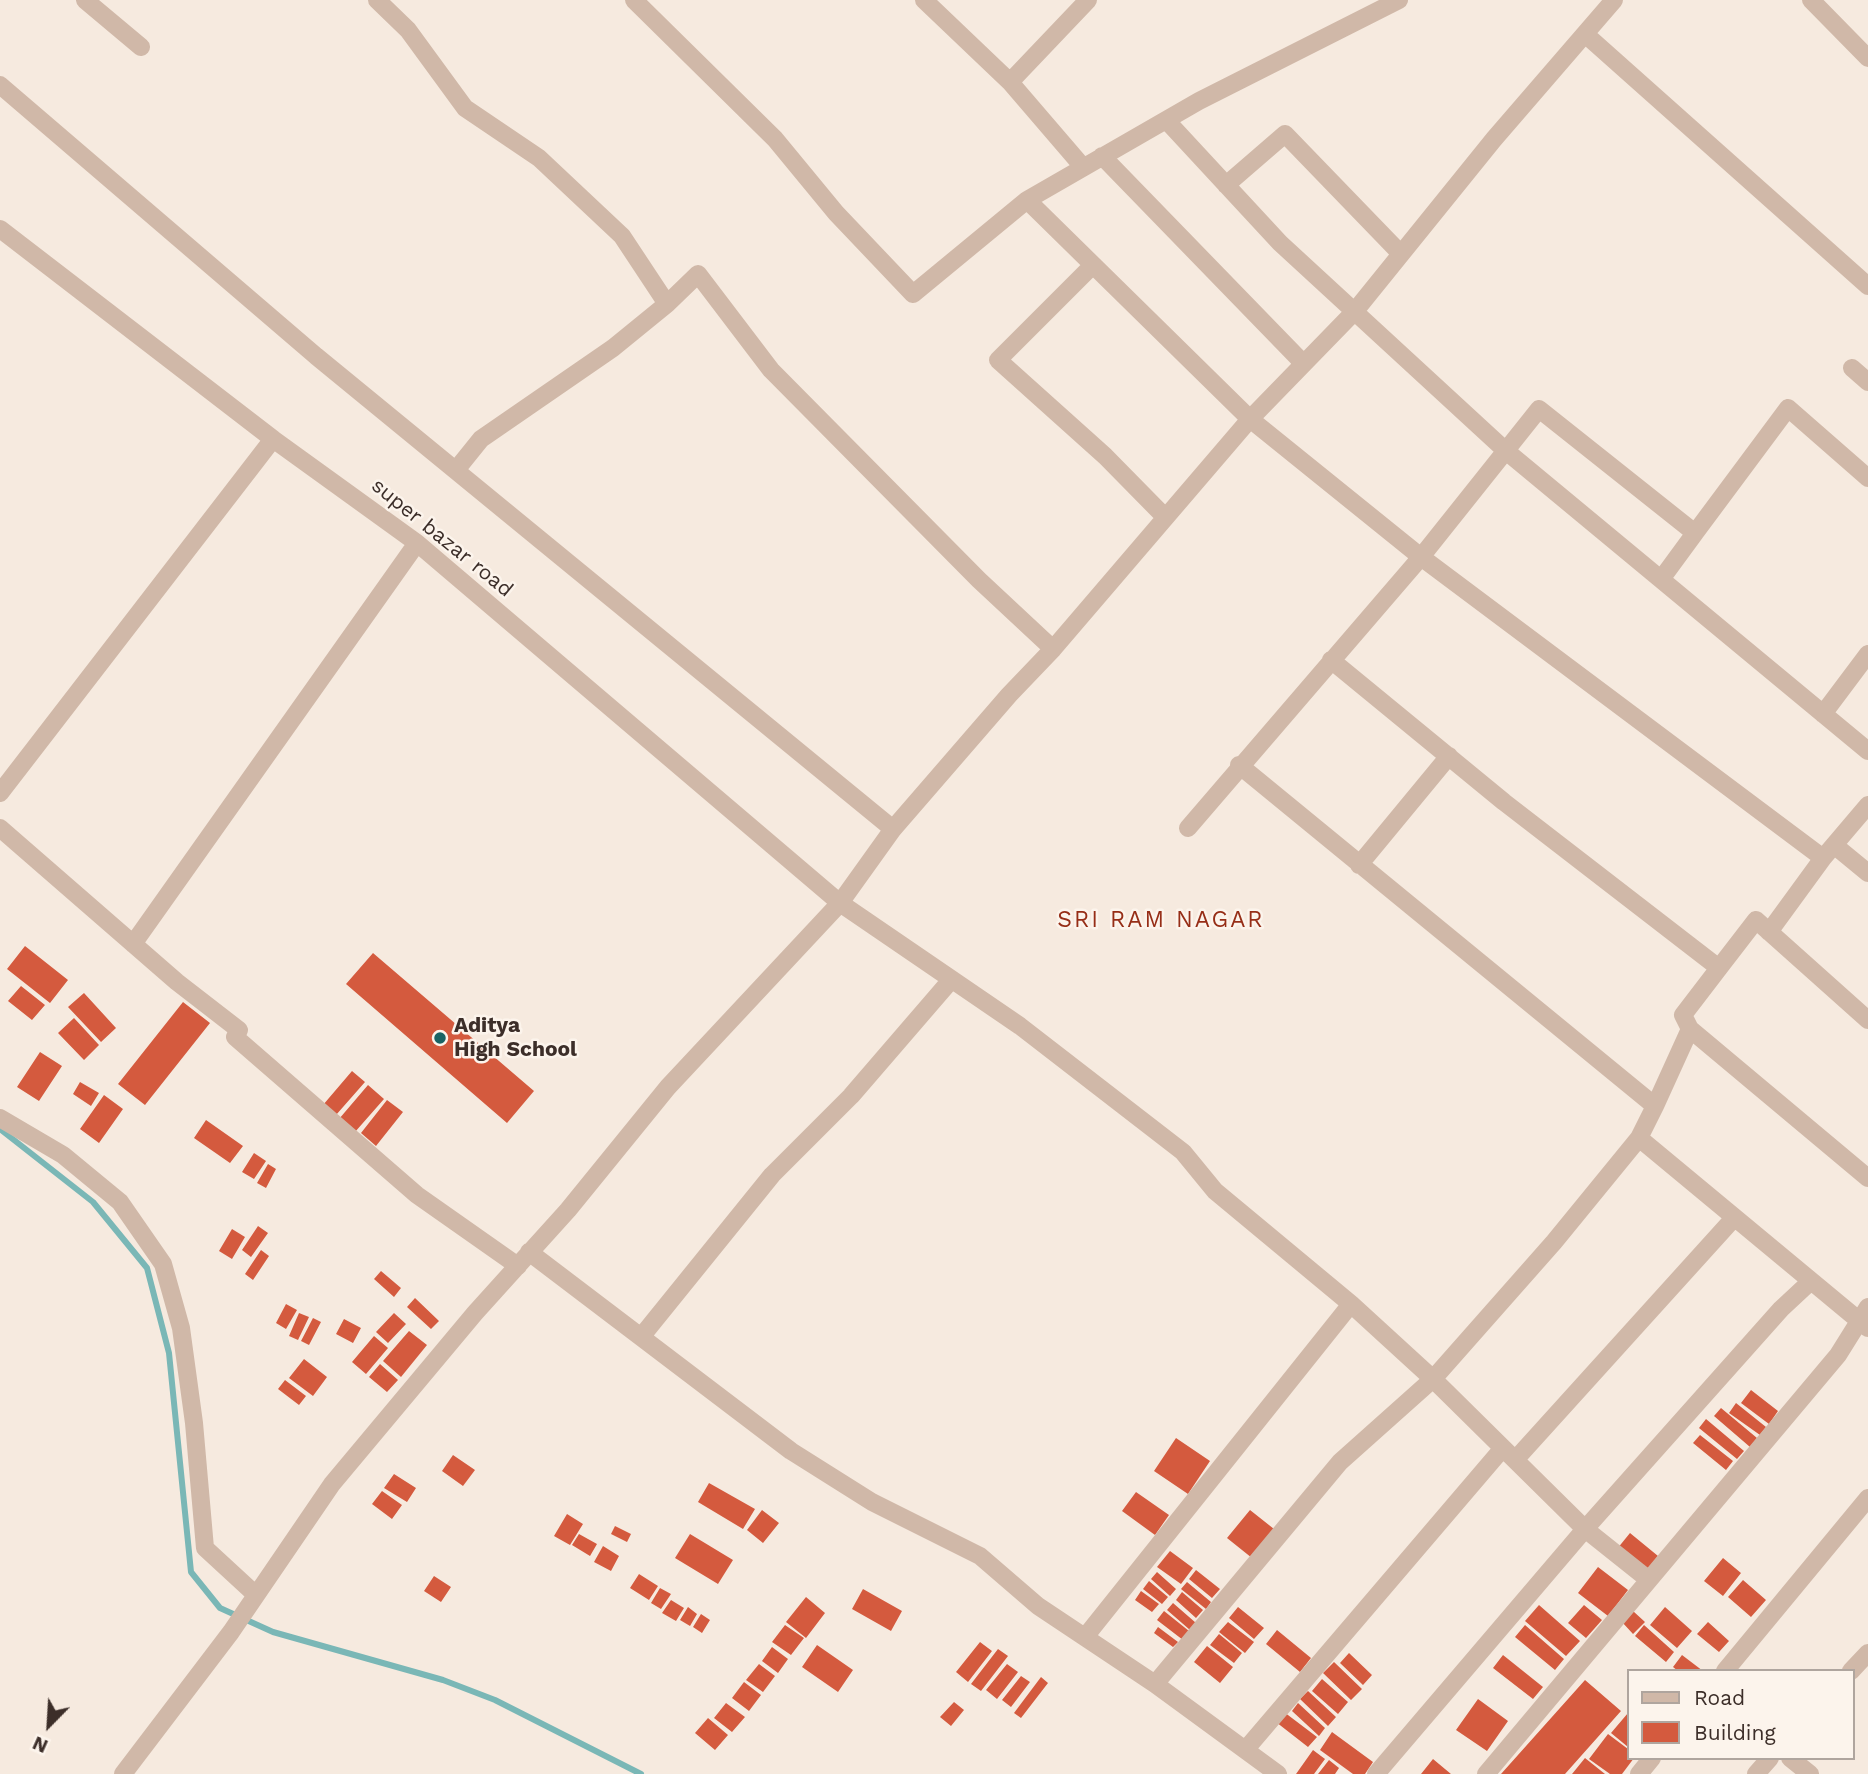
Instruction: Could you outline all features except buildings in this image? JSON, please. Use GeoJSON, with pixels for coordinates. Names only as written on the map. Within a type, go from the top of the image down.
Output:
{"type":"FeatureCollection","features":[{"type":"Feature","properties":{"kind":"street"},"geometry":{"type":"LineString","coordinates":[[85,0],[141,47]]}},
{"type":"Feature","properties":{"kind":"street"},"geometry":{"type":"LineString","coordinates":[[377,0],[408,30],[465,107],[539,158],[622,236],[667,304]]}},
{"type":"Feature","properties":{"kind":"street"},"geometry":{"type":"LineString","coordinates":[[634,0],[775,139],[836,213],[913,294],[1027,200],[1199,101],[1399,0]]}},
{"type":"Feature","properties":{"kind":"street"},"geometry":{"type":"LineString","coordinates":[[924,0],[1010,82],[1083,167]]}},
{"type":"Feature","properties":{"kind":"street"},"geometry":{"type":"LineString","coordinates":[[1010,82],[1088,0]]}},
{"type":"Feature","properties":{"kind":"street"},"geometry":{"type":"LineString","coordinates":[[123,1774],[235,1626],[332,1483],[568,1210],[668,1087],[840,903],[893,829],[1009,695],[1053,649],[1250,419],[1355,311],[1494,139],[1614,0]]}},
{"type":"Feature","properties":{"kind":"street"},"geometry":{"type":"LineString","coordinates":[[1811,0],[1868,58]]}},
{"type":"Feature","properties":{"kind":"street"},"geometry":{"type":"LineString","coordinates":[[1585,34],[1868,286]]}},
{"type":"Feature","properties":{"kind":"street"},"geometry":{"type":"LineString","coordinates":[[0,85],[316,356],[893,829]]}},
{"type":"Feature","properties":{"kind":"street"},"geometry":{"type":"LineString","coordinates":[[1167,121],[1280,243],[1506,451],[1868,751]]}},
{"type":"Feature","properties":{"kind":"street"},"geometry":{"type":"LineString","coordinates":[[1226,185],[1284,134],[1401,254]]}},
{"type":"Feature","properties":{"kind":"street"},"geometry":{"type":"LineString","coordinates":[[1102,156],[1303,363]]}},
{"type":"Feature","properties":{"kind":"street"},"geometry":{"type":"LineString","coordinates":[[1027,200],[1250,419],[1421,557],[1828,851],[1868,873]]}},
{"type":"Feature","properties":{"kind":"street","name":"super bazar road"},"geometry":{"type":"LineString","coordinates":[[0,229],[273,439],[418,543],[840,903],[1020,1026],[1183,1152],[1215,1191],[1351,1304],[1433,1379],[1585,1529],[1649,1580]]}},
{"type":"Feature","properties":{"kind":"street"},"geometry":{"type":"LineString","coordinates":[[1093,265],[998,360],[1105,456],[1165,517]]}},
{"type":"Feature","properties":{"kind":"street"},"geometry":{"type":"LineString","coordinates":[[456,470],[481,439],[612,348],[667,304],[698,274],[771,370],[979,580],[1053,649]]}},
{"type":"Feature","properties":{"kind":"street"},"geometry":{"type":"LineString","coordinates":[[1852,368],[1868,382]]}},
{"type":"Feature","properties":{"kind":"street"},"geometry":{"type":"LineString","coordinates":[[1188,828],[1239,765],[1421,557],[1539,408],[1695,533]]}},
{"type":"Feature","properties":{"kind":"street"},"geometry":{"type":"LineString","coordinates":[[1662,578],[1788,408],[1868,478]]}},
{"type":"Feature","properties":{"kind":"street"},"geometry":{"type":"LineString","coordinates":[[0,793],[273,439]]}},
{"type":"Feature","properties":{"kind":"street"},"geometry":{"type":"LineString","coordinates":[[133,944],[418,543]]}},
{"type":"Feature","properties":{"kind":"street"},"geometry":{"type":"LineString","coordinates":[[1823,713],[1868,654]]}},
{"type":"Feature","properties":{"kind":"street"},"geometry":{"type":"LineString","coordinates":[[1331,660],[1504,802],[1719,968]]}},
{"type":"Feature","properties":{"kind":"street"},"geometry":{"type":"LineString","coordinates":[[1359,865],[1449,756]]}},
{"type":"Feature","properties":{"kind":"street"},"geometry":{"type":"LineString","coordinates":[[1239,765],[1655,1105]]}},
{"type":"Feature","properties":{"kind":"street"},"geometry":{"type":"LineString","coordinates":[[1769,932],[1828,851],[1868,805]]}},
{"type":"Feature","properties":{"kind":"street"},"geometry":{"type":"LineString","coordinates":[[0,828],[133,944],[239,1030],[235,1037],[417,1195],[524,1259],[641,1337],[790,1451],[872,1502],[980,1556],[1038,1606],[1155,1684],[1278,1774]]}},
{"type":"Feature","properties":{"kind":"street"},"geometry":{"type":"LineString","coordinates":[[1868,1020],[1756,920],[1683,1015],[1690,1029],[1868,1178]]}},
{"type":"Feature","properties":{"kind":"street"},"geometry":{"type":"LineString","coordinates":[[641,1337],[772,1175],[850,1096],[951,980]]}},
{"type":"Feature","properties":{"kind":"street"},"geometry":{"type":"LineString","coordinates":[[1155,1684],[1340,1462],[1433,1379],[1554,1242],[1639,1138],[1690,1029]]}},
{"type":"Feature","properties":{"kind":"street"},"geometry":{"type":"LineString","coordinates":[[0,1118],[63,1155],[120,1202],[163,1264],[181,1328],[194,1423],[205,1548],[251,1602]]}},
{"type":"Feature","properties":{"kind":"street"},"geometry":{"type":"LineString","coordinates":[[1486,1774],[1839,1354],[1865,1318],[1810,1282],[1639,1138]]}},
{"type":"Feature","properties":{"kind":"street"},"geometry":{"type":"LineString","coordinates":[[1246,1749],[1509,1454],[1734,1218]]}},
{"type":"Feature","properties":{"kind":"street"},"geometry":{"type":"LineString","coordinates":[[1376,1774],[1585,1529],[1782,1309],[1810,1282]]}},
{"type":"Feature","properties":{"kind":"street"},"geometry":{"type":"LineString","coordinates":[[1085,1637],[1351,1304]]}},
{"type":"Feature","properties":{"kind":"street"},"geometry":{"type":"LineString","coordinates":[[1727,1669],[1868,1498]]}},
{"type":"Feature","properties":{"kind":"street"},"geometry":{"type":"LineString","coordinates":[[1853,1669],[1868,1653]]}},
{"type":"Feature","properties":{"kind":"street"},"geometry":{"type":"LineString","coordinates":[[1639,1774],[1650,1760]]}},
{"type":"Feature","properties":{"kind":"street"},"geometry":{"type":"LineString","coordinates":[[1756,1774],[1768,1760]]}},
{"type":"Feature","properties":{"kind":"street"},"geometry":{"type":"LineString","coordinates":[[1792,1760],[1810,1774]]}},
{"type":"Feature","properties":{"kind":"waterway"},"geometry":{"type":"LineString","coordinates":[[0,1129],[93,1202],[147,1268],[169,1353],[191,1572],[220,1608],[273,1632],[443,1680],[495,1700],[641,1774]]}},
{"type":"Feature","properties":{"kind":"place","name":"Aditya High School"},"geometry":{"type":"Point","coordinates":[440,1038]}},
{"type":"Feature","properties":{"kind":"district","name":"SRI RAM NAGAR"},"geometry":{"type":"Point","coordinates":[1161,920]}}]}
